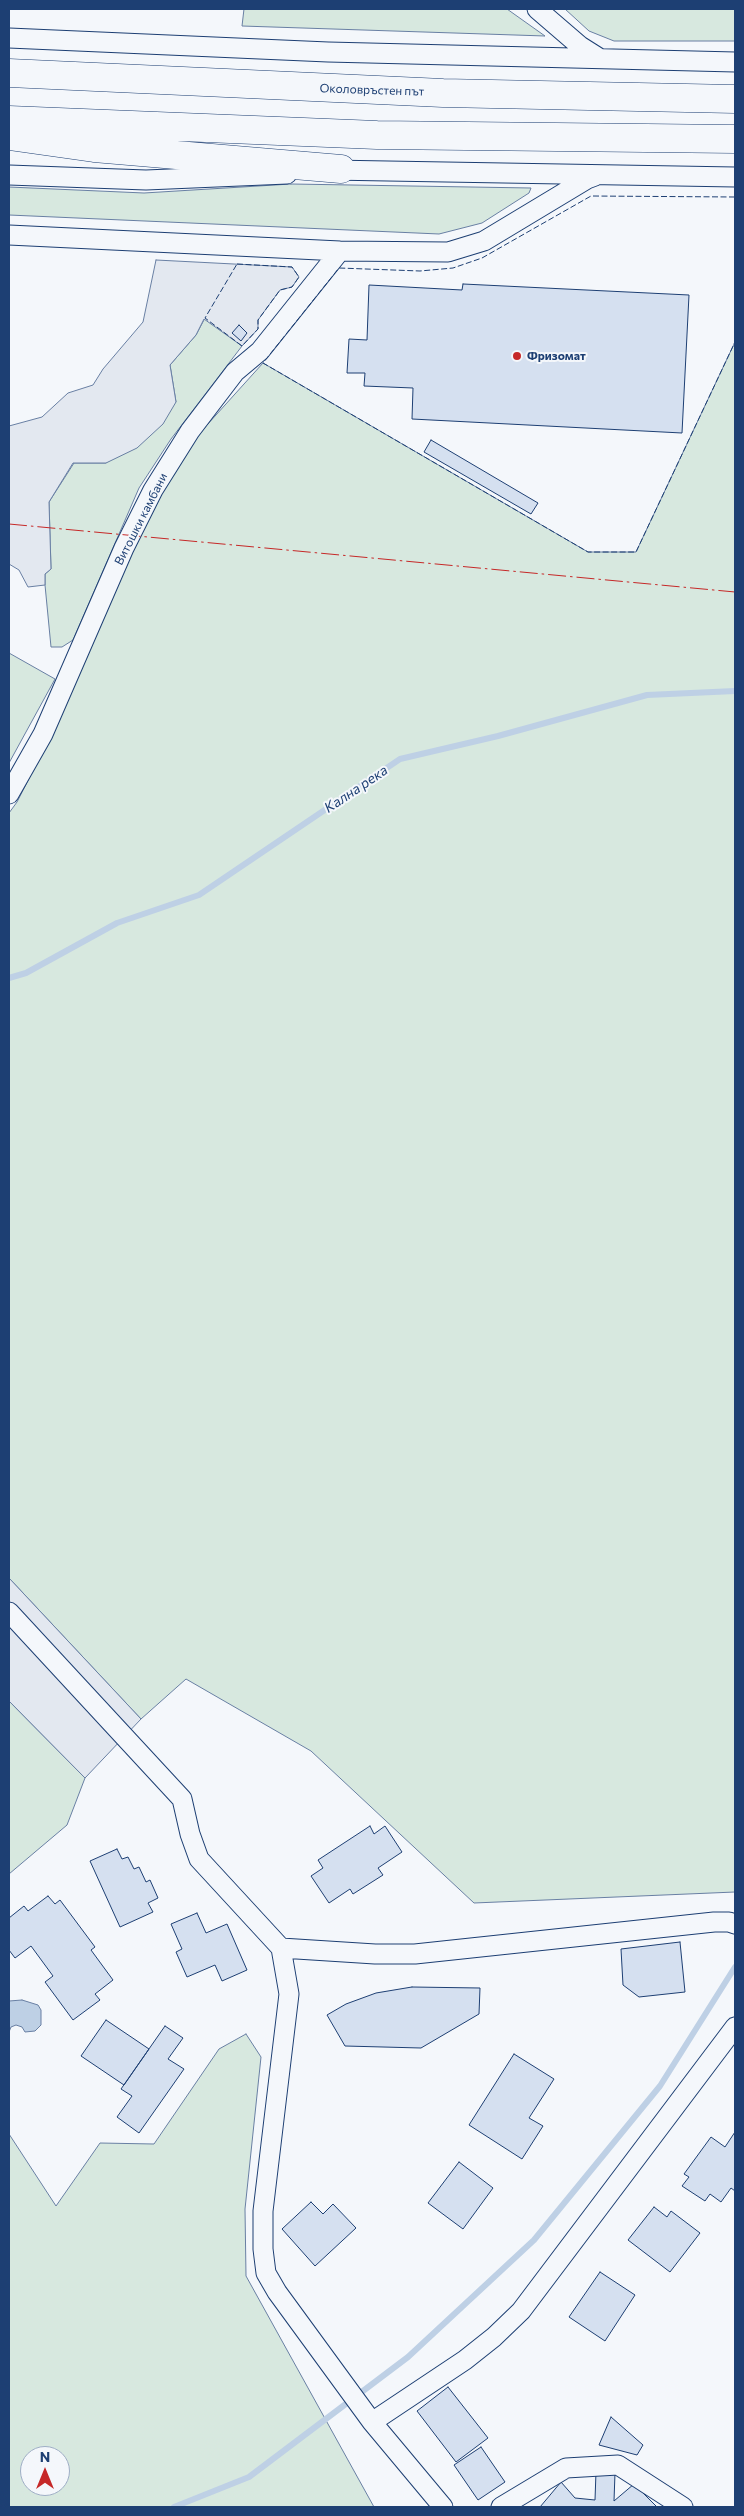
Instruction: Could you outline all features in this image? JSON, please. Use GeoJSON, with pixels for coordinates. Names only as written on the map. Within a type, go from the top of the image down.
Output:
{"type":"FeatureCollection","features":[{"type":"Feature","properties":{"kind":"highway","name":"Околовръстен път"},"geometry":{"type":"LineString","coordinates":[[9,73],[443,93],[733,99]]}},
{"type":"Feature","properties":{"kind":"highway"},"geometry":{"type":"LineString","coordinates":[[9,120],[377,135],[733,139]]}},
{"type":"Feature","properties":{"kind":"highway"},"geometry":{"type":"LineString","coordinates":[[9,136],[94,148],[341,169]]}},
{"type":"Feature","properties":{"kind":"street"},"geometry":{"type":"LineString","coordinates":[[537,9],[580,46],[600,58]]}},
{"type":"Feature","properties":{"kind":"street"},"geometry":{"type":"LineString","coordinates":[[9,38],[328,52],[735,62]]}},
{"type":"Feature","properties":{"kind":"street"},"geometry":{"type":"LineString","coordinates":[[9,175],[146,180],[247,178],[341,169],[735,177]]}},
{"type":"Feature","properties":{"kind":"street"},"geometry":{"type":"LineString","coordinates":[[9,235],[340,251],[448,252],[484,241],[587,178],[604,174]]}},
{"type":"Feature","properties":{"kind":"street","name":"Витошки камбани"},"geometry":{"type":"LineString","coordinates":[[9,794],[43,734],[124,548],[153,490],[190,432],[235,372],[260,350],[340,251]]}},
{"type":"Feature","properties":{"kind":"street"},"geometry":{"type":"LineString","coordinates":[[9,1612],[182,1799],[190,1834],[199,1860],[281,1948],[289,1994],[263,2211],[263,2249],[266,2273],[277,2292],[372,2422],[443,2507]]}},
{"type":"Feature","properties":{"kind":"street"},"geometry":{"type":"LineString","coordinates":[[281,1948],[375,1954],[408,1954],[714,1922],[735,1924]]}},
{"type":"Feature","properties":{"kind":"street"},"geometry":{"type":"LineString","coordinates":[[372,2422],[465,2360],[494,2337],[521,2311],[735,2027]]}},
{"type":"Feature","properties":{"kind":"street"},"geometry":{"type":"LineString","coordinates":[[501,2507],[566,2468],[618,2465],[683,2507]]}},
{"type":"Feature","properties":{"kind":"shaded area"},"geometry":{"type":"Polygon","coordinates":[[[244,9],[507,9],[545,36],[242,26],[244,9]]]}},
{"type":"Feature","properties":{"kind":"shaded area"},"geometry":{"type":"Polygon","coordinates":[[[565,9],[735,9],[735,41],[614,41],[589,31],[565,9]]]}},
{"type":"Feature","properties":{"kind":"shaded area"},"geometry":{"type":"Polygon","coordinates":[[[291,184],[531,188],[529,193],[482,223],[439,234],[9,215],[9,187],[144,193],[291,184]]]}},
{"type":"Feature","properties":{"kind":"shaded area"},"geometry":{"type":"Polygon","coordinates":[[[156,260],[292,267],[299,277],[292,287],[280,290],[258,320],[258,329],[242,346],[204,319],[196,335],[170,365],[176,402],[163,424],[137,448],[106,463],[73,463],[49,502],[51,569],[45,574],[45,585],[28,587],[19,570],[9,564],[9,426],[42,417],[68,393],[93,385],[103,369],[143,322],[156,260]]]}},
{"type":"Feature","properties":{"kind":"shaded area"},"geometry":{"type":"Polygon","coordinates":[[[205,318],[242,346],[171,439],[139,488],[73,640],[62,647],[51,647],[45,585],[45,574],[51,569],[49,502],[74,463],[106,463],[176,402],[170,365],[196,335],[205,318]]]}},
{"type":"Feature","properties":{"kind":"shaded area"},"geometry":{"type":"Polygon","coordinates":[[[735,342],[735,1892],[474,1903],[311,1751],[186,1679],[141,1719],[9,1578],[9,813],[17,802],[48,741],[157,496],[197,436],[263,363],[588,552],[636,552],[735,342]]]}},
{"type":"Feature","properties":{"kind":"shaded area"},"geometry":{"type":"Polygon","coordinates":[[[9,653],[55,679],[9,763],[9,653]]]}},
{"type":"Feature","properties":{"kind":"shaded area"},"geometry":{"type":"Polygon","coordinates":[[[9,1578],[141,1719],[85,1778],[9,1701],[9,1578]]]}},
{"type":"Feature","properties":{"kind":"shaded area"},"geometry":{"type":"Polygon","coordinates":[[[9,1701],[85,1778],[67,1825],[9,1874],[9,1701]]]}},
{"type":"Feature","properties":{"kind":"shaded area"},"geometry":{"type":"Polygon","coordinates":[[[246,2034],[261,2057],[245,2209],[246,2276],[374,2507],[9,2507],[9,2134],[56,2206],[100,2143],[154,2144],[219,2049],[246,2034]]]}},
{"type":"Feature","properties":{"kind":"water"},"geometry":{"type":"Polygon","coordinates":[[[22,2000],[38,2005],[41,2010],[41,2025],[35,2031],[25,2032],[22,2027],[16,2025],[11,2027],[9,2032],[9,2001],[22,2000]]]}},
{"type":"Feature","properties":{"kind":"building","name":"Фризомат"},"geometry":{"type":"Polygon","coordinates":[[[463,284],[689,295],[682,433],[412,419],[413,388],[364,386],[365,373],[347,373],[349,339],[367,340],[369,285],[462,290],[463,284]]]}},
{"type":"Feature","properties":{"kind":"building"},"geometry":{"type":"Polygon","coordinates":[[[239,325],[247,333],[241,341],[232,333],[239,325]]]}},
{"type":"Feature","properties":{"kind":"building"},"geometry":{"type":"Polygon","coordinates":[[[431,440],[538,503],[531,514],[424,452],[431,440]]]}},
{"type":"Feature","properties":{"kind":"building"},"geometry":{"type":"Polygon","coordinates":[[[370,1826],[374,1834],[385,1826],[402,1852],[378,1868],[383,1875],[353,1894],[350,1889],[329,1903],[311,1876],[323,1868],[318,1860],[370,1826]]]}},
{"type":"Feature","properties":{"kind":"building"},"geometry":{"type":"Polygon","coordinates":[[[117,1849],[122,1859],[128,1857],[134,1869],[139,1867],[146,1882],[150,1880],[158,1898],[148,1903],[153,1912],[120,1927],[90,1861],[117,1849]]]}},
{"type":"Feature","properties":{"kind":"building"},"geometry":{"type":"Polygon","coordinates":[[[48,1896],[55,1904],[60,1900],[95,1947],[91,1950],[113,1980],[95,1994],[100,2000],[73,2020],[45,1982],[53,1976],[31,1946],[15,1958],[9,1950],[9,1918],[24,1906],[28,1911],[48,1896]]]}},
{"type":"Feature","properties":{"kind":"building"},"geometry":{"type":"Polygon","coordinates":[[[197,1913],[206,1933],[227,1924],[247,1970],[222,1981],[215,1965],[187,1977],[176,1952],[182,1949],[171,1924],[197,1913]]]}},
{"type":"Feature","properties":{"kind":"building"},"geometry":{"type":"Polygon","coordinates":[[[680,1942],[685,1992],[639,1997],[623,1985],[621,1949],[680,1942]]]}},
{"type":"Feature","properties":{"kind":"building"},"geometry":{"type":"Polygon","coordinates":[[[412,1987],[480,1988],[479,2014],[421,2048],[345,2046],[327,2015],[346,2004],[376,1993],[412,1987]]]}},
{"type":"Feature","properties":{"kind":"building"},"geometry":{"type":"Polygon","coordinates":[[[106,2020],[149,2049],[124,2085],[81,2056],[106,2020]]]}},
{"type":"Feature","properties":{"kind":"building"},"geometry":{"type":"Polygon","coordinates":[[[165,2026],[183,2038],[168,2059],[184,2069],[139,2133],[117,2117],[132,2096],[121,2089],[165,2026]]]}},
{"type":"Feature","properties":{"kind":"building"},"geometry":{"type":"Polygon","coordinates":[[[514,2054],[554,2079],[529,2118],[543,2126],[522,2159],[469,2125],[514,2054]]]}},
{"type":"Feature","properties":{"kind":"building"},"geometry":{"type":"Polygon","coordinates":[[[735,2132],[735,2191],[731,2188],[721,2202],[710,2194],[705,2201],[682,2186],[689,2177],[684,2174],[711,2137],[725,2147],[735,2132]]]}},
{"type":"Feature","properties":{"kind":"building"},"geometry":{"type":"Polygon","coordinates":[[[459,2162],[493,2188],[463,2229],[428,2203],[459,2162]]]}},
{"type":"Feature","properties":{"kind":"building"},"geometry":{"type":"Polygon","coordinates":[[[311,2202],[323,2214],[333,2204],[356,2228],[315,2266],[282,2229],[311,2202]]]}},
{"type":"Feature","properties":{"kind":"building"},"geometry":{"type":"Polygon","coordinates":[[[654,2207],[667,2217],[671,2211],[700,2233],[670,2272],[628,2240],[654,2207]]]}},
{"type":"Feature","properties":{"kind":"building"},"geometry":{"type":"Polygon","coordinates":[[[600,2272],[635,2295],[605,2341],[569,2317],[600,2272]]]}},
{"type":"Feature","properties":{"kind":"building"},"geometry":{"type":"Polygon","coordinates":[[[448,2387],[488,2438],[456,2462],[417,2411],[448,2387]]]}},
{"type":"Feature","properties":{"kind":"building"},"geometry":{"type":"Polygon","coordinates":[[[611,2417],[643,2445],[637,2455],[599,2445],[611,2417]]]}},
{"type":"Feature","properties":{"kind":"building"},"geometry":{"type":"Polygon","coordinates":[[[481,2447],[505,2482],[478,2500],[454,2465],[481,2447]]]}},
{"type":"Feature","properties":{"kind":"building"},"geometry":{"type":"Polygon","coordinates":[[[596,2472],[615,2473],[614,2501],[634,2484],[657,2507],[540,2507],[561,2482],[575,2498],[595,2500],[596,2472]]]}},
{"type":"Feature","properties":{"kind":"waterway","name":"Кална река"},"geometry":{"type":"LineString","coordinates":[[9,978],[26,973],[117,923],[199,895],[400,759],[498,736],[647,695],[735,691]]}},
{"type":"Feature","properties":{"kind":"waterway"},"geometry":{"type":"LineString","coordinates":[[174,2507],[249,2477],[408,2357],[534,2240],[660,2086],[735,1967]]}},
{"type":"Feature","properties":{"kind":"fence"},"geometry":{"type":"LineString","coordinates":[[735,197],[591,196],[482,258],[453,268],[420,271],[339,268],[263,363],[588,552],[636,552],[735,342]]}},
{"type":"Feature","properties":{"kind":"fence"},"geometry":{"type":"LineString","coordinates":[[237,264],[292,267],[299,277],[292,287],[280,290],[258,320],[258,329],[242,346],[205,318],[237,264]]}},
{"type":"Feature","properties":{"kind":"power"},"geometry":{"type":"LineString","coordinates":[[9,524],[735,592]]}},
{"type":"Feature","properties":{"kind":"place","name":"Фризомат"},"geometry":{"type":"Point","coordinates":[517,356]}}]}
